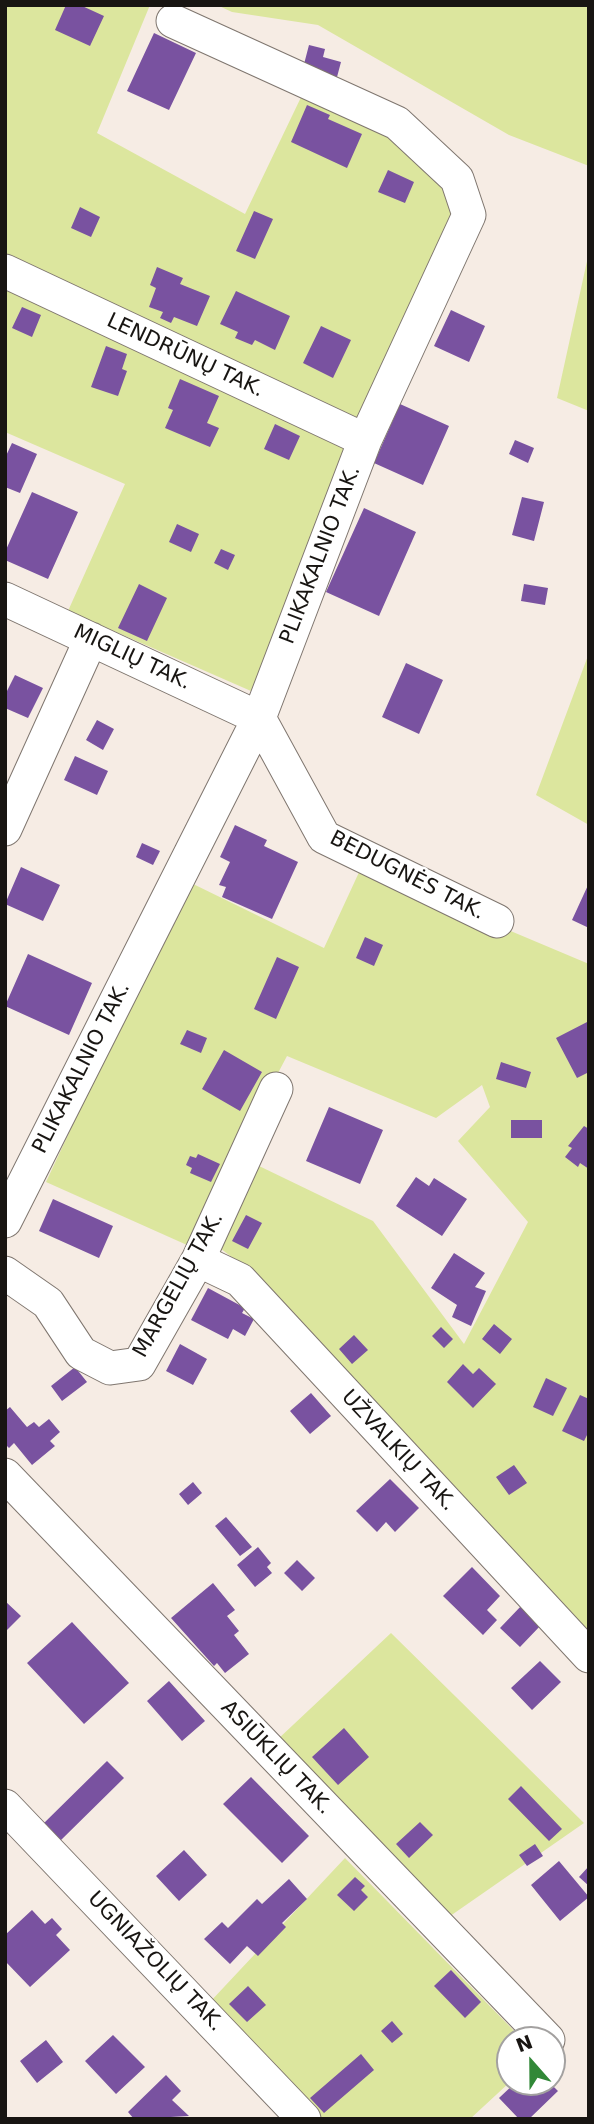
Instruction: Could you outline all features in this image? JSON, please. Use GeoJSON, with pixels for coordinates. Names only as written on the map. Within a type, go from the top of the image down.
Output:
{"type":"FeatureCollection","features":[{"type":"Feature","properties":{"kind":"street","name":"PLIKAKALNIO TAK."},"geometry":{"type":"LineString","coordinates":[[5,1221],[259,718],[365,440],[469,215],[457,179],[397,122],[173,21]]}},
{"type":"Feature","properties":{"kind":"street","name":"LENDRŪNŲ TAK."},"geometry":{"type":"LineString","coordinates":[[5,271],[365,440]]}},
{"type":"Feature","properties":{"kind":"street","name":"MIGLIŲ TAK."},"geometry":{"type":"LineString","coordinates":[[5,599],[259,718]]}},
{"type":"Feature","properties":{"kind":"street"},"geometry":{"type":"LineString","coordinates":[[5,829],[91,639]]}},
{"type":"Feature","properties":{"kind":"street","name":"BEDUGNĖS TAK."},"geometry":{"type":"LineString","coordinates":[[259,718],[324,837],[497,921]]}},
{"type":"Feature","properties":{"kind":"street","name":"MARGELIŲ TAK."},"geometry":{"type":"LineString","coordinates":[[5,1273],[48,1303],[81,1353],[110,1368],[139,1364],[198,1260],[276,1089]]}},
{"type":"Feature","properties":{"kind":"street","name":"UŽVALKIŲ TAK."},"geometry":{"type":"LineString","coordinates":[[198,1260],[240,1280],[589,1656]]}},
{"type":"Feature","properties":{"kind":"street","name":"ASIŪKLIŲ TAK."},"geometry":{"type":"LineString","coordinates":[[5,1475],[535,2026]]}},
{"type":"Feature","properties":{"kind":"street","name":"UGNIAŽOLIŲ TAK."},"geometry":{"type":"LineString","coordinates":[[5,1806],[304,2119]]}},
{"type":"Feature","properties":{"kind":"green space"},"geometry":{"type":"Polygon","coordinates":[[[5,5],[150,5],[97,133],[245,214],[304,91],[393,130],[449,185],[461,214],[251,691],[68,611],[125,484],[5,432],[5,5]]]}},
{"type":"Feature","properties":{"kind":"green space"},"geometry":{"type":"Polygon","coordinates":[[[217,5],[589,5],[589,166],[509,135],[318,25],[232,12],[217,5]]]}},
{"type":"Feature","properties":{"kind":"green space"},"geometry":{"type":"Polygon","coordinates":[[[589,252],[589,411],[557,398],[589,252]]]}},
{"type":"Feature","properties":{"kind":"green space"},"geometry":{"type":"Polygon","coordinates":[[[589,653],[589,825],[536,795],[589,653]]]}},
{"type":"Feature","properties":{"kind":"green space"},"geometry":{"type":"Polygon","coordinates":[[[361,868],[589,964],[589,1633],[259,1278],[216,1245],[257,1165],[373,1221],[464,1344],[528,1222],[458,1141],[490,1107],[482,1085],[436,1118],[287,1056],[187,1245],[46,1182],[187,881],[324,948],[361,868]]]}},
{"type":"Feature","properties":{"kind":"green space"},"geometry":{"type":"Polygon","coordinates":[[[391,1633],[584,1823],[443,1921],[277,1740],[391,1633]]]}},
{"type":"Feature","properties":{"kind":"green space"},"geometry":{"type":"Polygon","coordinates":[[[345,1858],[509,2026],[496,2026],[496,2095],[470,2119],[318,2119],[209,2003],[345,1858]]]}},
{"type":"Feature","properties":{"kind":"building"},"geometry":{"type":"Polygon","coordinates":[[[66,5],[80,5],[104,16],[90,46],[55,30],[66,5]]]}},
{"type":"Feature","properties":{"kind":"building"},"geometry":{"type":"Polygon","coordinates":[[[154,33],[196,53],[169,110],[127,91],[154,33]]]}},
{"type":"Feature","properties":{"kind":"building"},"geometry":{"type":"Polygon","coordinates":[[[309,45],[325,49],[323,57],[341,62],[337,77],[303,68],[309,45]]]}},
{"type":"Feature","properties":{"kind":"building"},"geometry":{"type":"Polygon","coordinates":[[[307,105],[330,115],[328,119],[362,134],[347,168],[291,142],[307,105]]]}},
{"type":"Feature","properties":{"kind":"building"},"geometry":{"type":"Polygon","coordinates":[[[388,170],[414,182],[405,203],[378,192],[388,170]]]}},
{"type":"Feature","properties":{"kind":"building"},"geometry":{"type":"Polygon","coordinates":[[[80,207],[100,217],[91,237],[71,228],[80,207]]]}},
{"type":"Feature","properties":{"kind":"building"},"geometry":{"type":"Polygon","coordinates":[[[254,211],[273,219],[255,259],[236,251],[254,211]]]}},
{"type":"Feature","properties":{"kind":"building"},"geometry":{"type":"Polygon","coordinates":[[[157,267],[183,278],[180,284],[210,296],[197,326],[174,317],[171,323],[160,318],[163,312],[149,307],[156,288],[150,285],[157,267]]]}},
{"type":"Feature","properties":{"kind":"building"},"geometry":{"type":"Polygon","coordinates":[[[236,291],[290,316],[275,350],[255,340],[252,345],[235,338],[238,332],[220,324],[236,291]]]}},
{"type":"Feature","properties":{"kind":"building"},"geometry":{"type":"Polygon","coordinates":[[[22,307],[41,315],[32,337],[12,328],[22,307]]]}},
{"type":"Feature","properties":{"kind":"building"},"geometry":{"type":"Polygon","coordinates":[[[451,310],[485,326],[469,362],[434,346],[451,310]]]}},
{"type":"Feature","properties":{"kind":"building"},"geometry":{"type":"Polygon","coordinates":[[[321,326],[351,340],[333,378],[303,363],[321,326]]]}},
{"type":"Feature","properties":{"kind":"building"},"geometry":{"type":"Polygon","coordinates":[[[106,346],[127,354],[122,369],[127,371],[118,396],[91,387],[106,346]]]}},
{"type":"Feature","properties":{"kind":"building"},"geometry":{"type":"Polygon","coordinates":[[[180,379],[219,396],[207,423],[219,428],[210,447],[165,428],[173,410],[168,408],[180,379]]]}},
{"type":"Feature","properties":{"kind":"building"},"geometry":{"type":"Polygon","coordinates":[[[400,404],[449,426],[423,485],[374,463],[400,404]]]}},
{"type":"Feature","properties":{"kind":"building"},"geometry":{"type":"Polygon","coordinates":[[[275,424],[300,436],[289,460],[264,449],[275,424]]]}},
{"type":"Feature","properties":{"kind":"building"},"geometry":{"type":"Polygon","coordinates":[[[515,440],[534,448],[528,463],[509,454],[515,440]]]}},
{"type":"Feature","properties":{"kind":"building"},"geometry":{"type":"Polygon","coordinates":[[[12,443],[37,454],[20,493],[5,487],[5,458],[12,443]]]}},
{"type":"Feature","properties":{"kind":"building"},"geometry":{"type":"Polygon","coordinates":[[[32,492],[78,512],[48,579],[5,560],[5,552],[32,492]]]}},
{"type":"Feature","properties":{"kind":"building"},"geometry":{"type":"Polygon","coordinates":[[[522,497],[544,502],[534,541],[512,535],[522,497]]]}},
{"type":"Feature","properties":{"kind":"building"},"geometry":{"type":"Polygon","coordinates":[[[364,508],[416,532],[379,616],[326,592],[364,508]]]}},
{"type":"Feature","properties":{"kind":"building"},"geometry":{"type":"Polygon","coordinates":[[[177,524],[199,534],[191,552],[169,542],[177,524]]]}},
{"type":"Feature","properties":{"kind":"building"},"geometry":{"type":"Polygon","coordinates":[[[221,549],[235,555],[228,570],[214,563],[221,549]]]}},
{"type":"Feature","properties":{"kind":"building"},"geometry":{"type":"Polygon","coordinates":[[[139,584],[167,598],[147,641],[118,628],[139,584]]]}},
{"type":"Feature","properties":{"kind":"building"},"geometry":{"type":"Polygon","coordinates":[[[524,584],[548,588],[545,605],[521,601],[524,584]]]}},
{"type":"Feature","properties":{"kind":"building"},"geometry":{"type":"Polygon","coordinates":[[[406,663],[443,680],[419,734],[382,717],[406,663]]]}},
{"type":"Feature","properties":{"kind":"building"},"geometry":{"type":"Polygon","coordinates":[[[15,675],[43,688],[28,718],[5,708],[5,695],[15,675]]]}},
{"type":"Feature","properties":{"kind":"building"},"geometry":{"type":"Polygon","coordinates":[[[97,720],[114,729],[103,750],[86,740],[97,720]]]}},
{"type":"Feature","properties":{"kind":"building"},"geometry":{"type":"Polygon","coordinates":[[[75,756],[108,771],[97,795],[64,780],[75,756]]]}},
{"type":"Feature","properties":{"kind":"building"},"geometry":{"type":"Polygon","coordinates":[[[235,825],[267,840],[264,846],[298,862],[272,919],[222,897],[226,887],[219,885],[230,862],[220,857],[235,825]]]}},
{"type":"Feature","properties":{"kind":"building"},"geometry":{"type":"Polygon","coordinates":[[[142,843],[160,851],[153,865],[136,857],[142,843]]]}},
{"type":"Feature","properties":{"kind":"building"},"geometry":{"type":"Polygon","coordinates":[[[21,867],[60,885],[43,921],[5,904],[21,867]]]}},
{"type":"Feature","properties":{"kind":"building"},"geometry":{"type":"Polygon","coordinates":[[[589,883],[589,928],[572,920],[589,883]]]}},
{"type":"Feature","properties":{"kind":"building"},"geometry":{"type":"Polygon","coordinates":[[[365,937],[383,945],[374,966],[356,958],[365,937]]]}},
{"type":"Feature","properties":{"kind":"building"},"geometry":{"type":"Polygon","coordinates":[[[28,954],[92,983],[69,1035],[5,1006],[28,954]]]}},
{"type":"Feature","properties":{"kind":"building"},"geometry":{"type":"Polygon","coordinates":[[[277,957],[299,967],[276,1019],[254,1009],[277,957]]]}},
{"type":"Feature","properties":{"kind":"building"},"geometry":{"type":"Polygon","coordinates":[[[589,1021],[589,1072],[577,1078],[556,1038],[589,1021]]]}},
{"type":"Feature","properties":{"kind":"building"},"geometry":{"type":"Polygon","coordinates":[[[187,1030],[207,1038],[201,1053],[180,1044],[187,1030]]]}},
{"type":"Feature","properties":{"kind":"building"},"geometry":{"type":"Polygon","coordinates":[[[224,1050],[262,1072],[240,1111],[202,1089],[224,1050]]]}},
{"type":"Feature","properties":{"kind":"building"},"geometry":{"type":"Polygon","coordinates":[[[501,1062],[531,1072],[526,1088],[496,1079],[501,1062]]]}},
{"type":"Feature","properties":{"kind":"building"},"geometry":{"type":"Polygon","coordinates":[[[329,1107],[383,1130],[360,1184],[306,1161],[329,1107]]]}},
{"type":"Feature","properties":{"kind":"building"},"geometry":{"type":"Polygon","coordinates":[[[511,1120],[542,1120],[542,1138],[511,1138],[511,1120]]]}},
{"type":"Feature","properties":{"kind":"building"},"geometry":{"type":"Polygon","coordinates":[[[584,1126],[589,1129],[589,1169],[580,1163],[578,1167],[565,1157],[572,1148],[568,1146],[584,1126]]]}},
{"type":"Feature","properties":{"kind":"building"},"geometry":{"type":"Polygon","coordinates":[[[198,1154],[220,1164],[211,1182],[190,1173],[192,1168],[186,1165],[190,1156],[196,1158],[198,1154]]]}},
{"type":"Feature","properties":{"kind":"building"},"geometry":{"type":"Polygon","coordinates":[[[416,1177],[429,1186],[434,1178],[467,1199],[442,1236],[396,1206],[416,1177]]]}},
{"type":"Feature","properties":{"kind":"building"},"geometry":{"type":"Polygon","coordinates":[[[53,1199],[113,1226],[99,1258],[39,1231],[53,1199]]]}},
{"type":"Feature","properties":{"kind":"building"},"geometry":{"type":"Polygon","coordinates":[[[246,1215],[262,1223],[248,1249],[232,1241],[246,1215]]]}},
{"type":"Feature","properties":{"kind":"building"},"geometry":{"type":"Polygon","coordinates":[[[454,1253],[485,1273],[475,1287],[486,1291],[471,1326],[452,1317],[457,1305],[431,1288],[454,1253]]]}},
{"type":"Feature","properties":{"kind":"building"},"geometry":{"type":"Polygon","coordinates":[[[208,1288],[245,1308],[242,1313],[254,1319],[245,1336],[233,1329],[228,1339],[191,1320],[208,1288]]]}},
{"type":"Feature","properties":{"kind":"building"},"geometry":{"type":"Polygon","coordinates":[[[494,1324],[512,1339],[500,1354],[482,1339],[494,1324]]]}},
{"type":"Feature","properties":{"kind":"building"},"geometry":{"type":"Polygon","coordinates":[[[441,1327],[453,1339],[444,1348],[432,1336],[441,1327]]]}},
{"type":"Feature","properties":{"kind":"building"},"geometry":{"type":"Polygon","coordinates":[[[354,1335],[368,1350],[352,1364],[339,1349],[354,1335]]]}},
{"type":"Feature","properties":{"kind":"building"},"geometry":{"type":"Polygon","coordinates":[[[180,1344],[207,1359],[193,1385],[166,1371],[180,1344]]]}},
{"type":"Feature","properties":{"kind":"building"},"geometry":{"type":"Polygon","coordinates":[[[463,1364],[473,1374],[479,1368],[496,1384],[473,1408],[447,1382],[463,1364]]]}},
{"type":"Feature","properties":{"kind":"building"},"geometry":{"type":"Polygon","coordinates":[[[75,1367],[87,1382],[62,1401],[51,1386],[75,1367]]]}},
{"type":"Feature","properties":{"kind":"building"},"geometry":{"type":"Polygon","coordinates":[[[546,1378],[567,1388],[553,1416],[533,1407],[546,1378]]]}},
{"type":"Feature","properties":{"kind":"building"},"geometry":{"type":"Polygon","coordinates":[[[311,1393],[331,1416],[310,1434],[290,1411],[311,1393]]]}},
{"type":"Feature","properties":{"kind":"building"},"geometry":{"type":"Polygon","coordinates":[[[580,1395],[589,1399],[589,1431],[584,1441],[562,1431],[580,1395]]]}},
{"type":"Feature","properties":{"kind":"building"},"geometry":{"type":"Polygon","coordinates":[[[10,1407],[27,1427],[34,1422],[39,1427],[49,1419],[60,1432],[50,1441],[55,1446],[32,1465],[14,1443],[9,1448],[5,1444],[5,1411],[10,1407]]]}},
{"type":"Feature","properties":{"kind":"building"},"geometry":{"type":"Polygon","coordinates":[[[514,1465],[527,1483],[509,1495],[496,1477],[514,1465]]]}},
{"type":"Feature","properties":{"kind":"building"},"geometry":{"type":"Polygon","coordinates":[[[390,1479],[419,1508],[395,1532],[386,1522],[377,1532],[356,1511],[390,1479]]]}},
{"type":"Feature","properties":{"kind":"building"},"geometry":{"type":"Polygon","coordinates":[[[193,1482],[202,1493],[188,1505],[179,1494],[193,1482]]]}},
{"type":"Feature","properties":{"kind":"building"},"geometry":{"type":"Polygon","coordinates":[[[226,1517],[252,1547],[240,1556],[215,1526],[226,1517]]]}},
{"type":"Feature","properties":{"kind":"building"},"geometry":{"type":"Polygon","coordinates":[[[258,1547],[271,1563],[267,1567],[272,1573],[255,1587],[237,1565],[258,1547]]]}},
{"type":"Feature","properties":{"kind":"building"},"geometry":{"type":"Polygon","coordinates":[[[297,1560],[315,1578],[302,1591],[284,1573],[297,1560]]]}},
{"type":"Feature","properties":{"kind":"building"},"geometry":{"type":"Polygon","coordinates":[[[472,1567],[500,1596],[487,1610],[497,1620],[483,1635],[443,1596],[472,1567]]]}},
{"type":"Feature","properties":{"kind":"building"},"geometry":{"type":"Polygon","coordinates":[[[213,1583],[235,1610],[227,1616],[239,1631],[234,1635],[249,1654],[225,1673],[217,1663],[214,1666],[171,1618],[213,1583]]]}},
{"type":"Feature","properties":{"kind":"building"},"geometry":{"type":"Polygon","coordinates":[[[5,1601],[21,1616],[5,1632],[5,1601]]]}},
{"type":"Feature","properties":{"kind":"building"},"geometry":{"type":"Polygon","coordinates":[[[522,1605],[542,1624],[520,1647],[500,1628],[522,1605]]]}},
{"type":"Feature","properties":{"kind":"building"},"geometry":{"type":"Polygon","coordinates":[[[72,1622],[129,1683],[84,1724],[27,1663],[72,1622]]]}},
{"type":"Feature","properties":{"kind":"building"},"geometry":{"type":"Polygon","coordinates":[[[540,1661],[561,1682],[532,1710],[511,1688],[540,1661]]]}},
{"type":"Feature","properties":{"kind":"building"},"geometry":{"type":"Polygon","coordinates":[[[169,1681],[205,1721],[182,1741],[147,1701],[169,1681]]]}},
{"type":"Feature","properties":{"kind":"building"},"geometry":{"type":"Polygon","coordinates":[[[344,1728],[369,1757],[338,1785],[312,1757],[344,1728]]]}},
{"type":"Feature","properties":{"kind":"building"},"geometry":{"type":"Polygon","coordinates":[[[107,1761],[124,1778],[60,1841],[43,1824],[107,1761]]]}},
{"type":"Feature","properties":{"kind":"building"},"geometry":{"type":"Polygon","coordinates":[[[251,1777],[309,1836],[282,1863],[223,1804],[251,1777]]]}},
{"type":"Feature","properties":{"kind":"building"},"geometry":{"type":"Polygon","coordinates":[[[521,1786],[562,1829],[549,1841],[508,1799],[521,1786]]]}},
{"type":"Feature","properties":{"kind":"building"},"geometry":{"type":"Polygon","coordinates":[[[420,1822],[433,1835],[409,1858],[396,1844],[420,1822]]]}},
{"type":"Feature","properties":{"kind":"building"},"geometry":{"type":"Polygon","coordinates":[[[535,1844],[543,1856],[527,1866],[519,1855],[535,1844]]]}},
{"type":"Feature","properties":{"kind":"building"},"geometry":{"type":"Polygon","coordinates":[[[184,1850],[207,1875],[179,1901],[156,1876],[184,1850]]]}},
{"type":"Feature","properties":{"kind":"building"},"geometry":{"type":"Polygon","coordinates":[[[559,1861],[589,1897],[560,1921],[531,1885],[559,1861]]]}},
{"type":"Feature","properties":{"kind":"building"},"geometry":{"type":"Polygon","coordinates":[[[589,1866],[589,1886],[579,1877],[589,1866]]]}},
{"type":"Feature","properties":{"kind":"building"},"geometry":{"type":"Polygon","coordinates":[[[355,1877],[365,1886],[361,1890],[368,1897],[354,1911],[337,1895],[355,1877]]]}},
{"type":"Feature","properties":{"kind":"building"},"geometry":{"type":"Polygon","coordinates":[[[289,1879],[307,1899],[282,1923],[286,1927],[258,1956],[247,1946],[230,1964],[204,1939],[222,1922],[228,1928],[257,1899],[262,1904],[289,1879]]]}},
{"type":"Feature","properties":{"kind":"building"},"geometry":{"type":"Polygon","coordinates":[[[32,1910],[45,1924],[52,1918],[62,1929],[56,1935],[70,1950],[30,1987],[5,1961],[5,1935],[32,1910]]]}},
{"type":"Feature","properties":{"kind":"building"},"geometry":{"type":"Polygon","coordinates":[[[451,1970],[481,2002],[465,2018],[434,1986],[451,1970]]]}},
{"type":"Feature","properties":{"kind":"building"},"geometry":{"type":"Polygon","coordinates":[[[248,1986],[266,2005],[247,2022],[229,2004],[248,1986]]]}},
{"type":"Feature","properties":{"kind":"building"},"geometry":{"type":"Polygon","coordinates":[[[392,2021],[403,2034],[392,2043],[381,2031],[392,2021]]]}},
{"type":"Feature","properties":{"kind":"building"},"geometry":{"type":"Polygon","coordinates":[[[113,2035],[145,2067],[116,2094],[85,2061],[113,2035]]]}},
{"type":"Feature","properties":{"kind":"building"},"geometry":{"type":"Polygon","coordinates":[[[46,2040],[63,2062],[37,2083],[20,2061],[46,2040]]]}},
{"type":"Feature","properties":{"kind":"building"},"geometry":{"type":"Polygon","coordinates":[[[361,2054],[374,2070],[324,2113],[310,2098],[361,2054]]]}},
{"type":"Feature","properties":{"kind":"building"},"geometry":{"type":"Polygon","coordinates":[[[166,2075],[181,2091],[172,2100],[189,2116],[134,2119],[128,2112],[166,2075]]]}},
{"type":"Feature","properties":{"kind":"building"},"geometry":{"type":"Polygon","coordinates":[[[553,2096],[529,2119],[519,2119],[499,2098],[553,2096]]]}}]}
